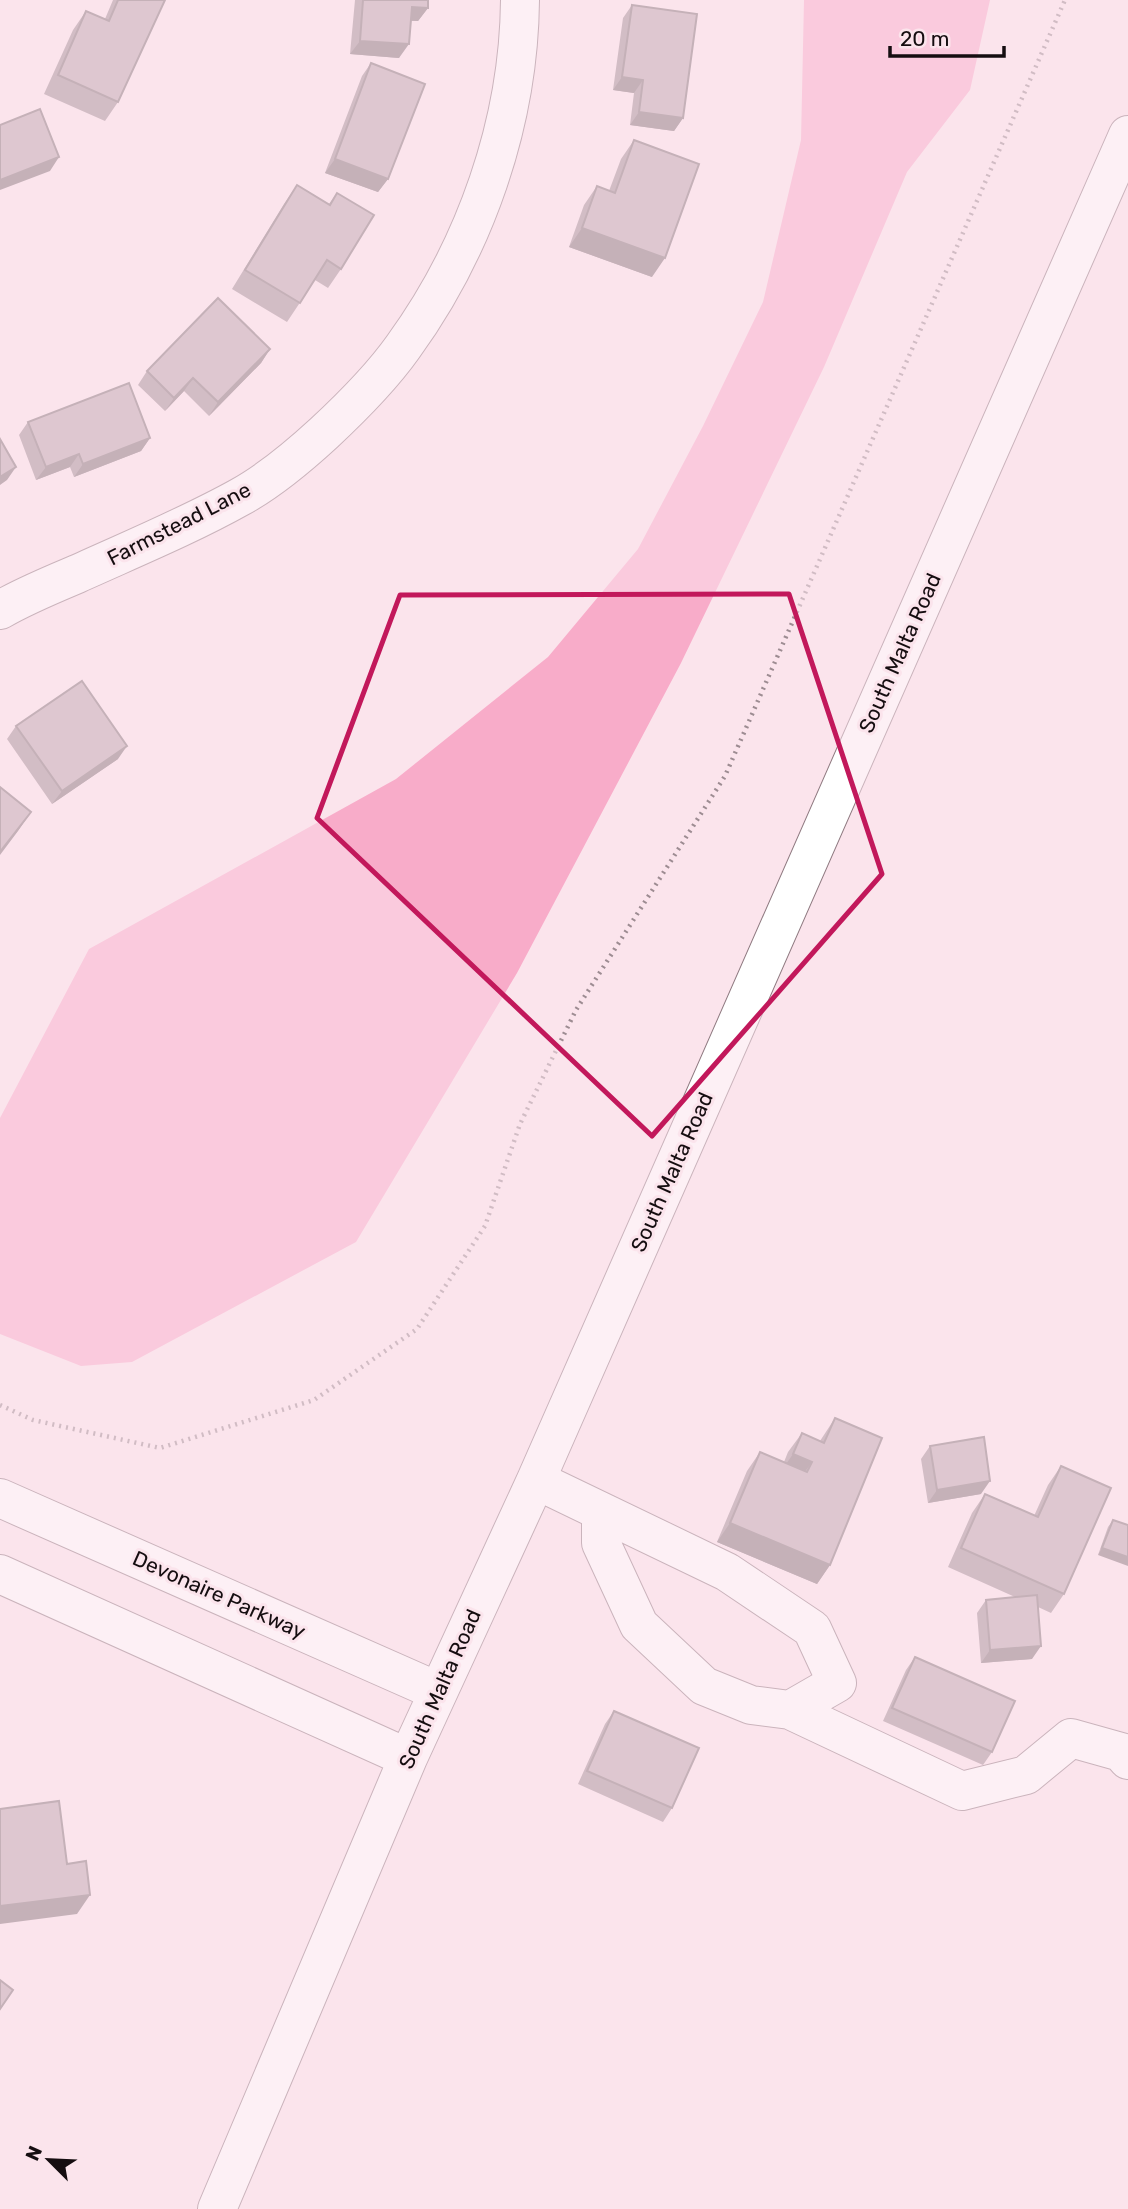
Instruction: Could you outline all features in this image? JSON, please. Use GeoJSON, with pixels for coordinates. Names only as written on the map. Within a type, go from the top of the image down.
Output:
{"type":"FeatureCollection","features":[{"type":"Feature","properties":{"kind":"street","name":"Farmstead Lane"},"geometry":{"type":"LineString","coordinates":[[0,610],[242,496],[298,457],[354,405],[387,367],[403,348],[440,289],[478,207],[503,132],[514,77],[520,0]]}},
{"type":"Feature","properties":{"kind":"street","name":"South Malta Road"},"geometry":{"type":"LineString","coordinates":[[217,2209],[408,1758],[536,1480],[1128,135]]}},
{"type":"Feature","properties":{"kind":"street"},"geometry":{"type":"LineString","coordinates":[[536,1480],[727,1572],[812,1629],[837,1683],[790,1710]]}},
{"type":"Feature","properties":{"kind":"street","name":"Devonaire Parkway"},"geometry":{"type":"LineString","coordinates":[[0,1498],[438,1691]]}},
{"type":"Feature","properties":{"kind":"street"},"geometry":{"type":"LineString","coordinates":[[601,1512],[601,1543],[639,1625],[704,1686],[751,1705],[790,1710],[962,1791],[1026,1775],[1071,1738],[1121,1752],[1128,1760]]}},
{"type":"Feature","properties":{"kind":"street"},"geometry":{"type":"LineString","coordinates":[[0,1574],[408,1758]]}},
{"type":"Feature","properties":{"kind":"path"},"geometry":{"type":"LineString","coordinates":[[0,1405],[33,1420],[160,1448],[314,1400],[417,1329],[485,1226],[520,1124],[576,1010],[725,776],[1065,0]]}},
{"type":"Feature","properties":{"kind":"highlighted area"},"geometry":{"type":"Polygon","coordinates":[[[789,594],[882,874],[652,1136],[317,818],[400,595],[789,594]]]}},
{"type":"Feature","properties":{"kind":"shaded area"},"geometry":{"type":"Polygon","coordinates":[[[804,0],[990,0],[970,90],[907,172],[824,367],[681,663],[517,973],[356,1242],[132,1362],[81,1366],[0,1334],[0,1118],[89,949],[396,779],[548,657],[638,549],[703,426],[763,302],[801,140],[804,0]]]}},
{"type":"Feature","properties":{"kind":"building"},"geometry":{"type":"Polygon","coordinates":[[[118,0],[165,0],[118,102],[58,75],[86,11],[109,21],[118,0]]]}},
{"type":"Feature","properties":{"kind":"building"},"geometry":{"type":"Polygon","coordinates":[[[363,0],[428,0],[428,8],[412,7],[409,44],[360,41],[363,0]]]}},
{"type":"Feature","properties":{"kind":"building"},"geometry":{"type":"Polygon","coordinates":[[[632,5],[697,14],[683,118],[639,112],[643,80],[622,77],[632,5]]]}},
{"type":"Feature","properties":{"kind":"building"},"geometry":{"type":"Polygon","coordinates":[[[371,63],[425,84],[388,179],[335,159],[371,63]]]}},
{"type":"Feature","properties":{"kind":"building"},"geometry":{"type":"Polygon","coordinates":[[[40,109],[59,157],[0,180],[0,125],[40,109]]]}},
{"type":"Feature","properties":{"kind":"building"},"geometry":{"type":"Polygon","coordinates":[[[634,140],[699,164],[665,258],[582,228],[597,186],[615,193],[634,140]]]}},
{"type":"Feature","properties":{"kind":"building"},"geometry":{"type":"Polygon","coordinates":[[[297,185],[330,205],[337,193],[374,215],[341,269],[327,260],[300,303],[245,270],[297,185]]]}},
{"type":"Feature","properties":{"kind":"building"},"geometry":{"type":"Polygon","coordinates":[[[218,298],[270,349],[218,402],[193,378],[174,398],[147,371],[218,298]]]}},
{"type":"Feature","properties":{"kind":"building"},"geometry":{"type":"Polygon","coordinates":[[[129,383],[150,438],[83,464],[79,454],[46,467],[28,422],[129,383]]]}},
{"type":"Feature","properties":{"kind":"building"},"geometry":{"type":"Polygon","coordinates":[[[0,439],[16,467],[0,477],[0,439]]]}},
{"type":"Feature","properties":{"kind":"building"},"geometry":{"type":"Polygon","coordinates":[[[82,681],[127,746],[62,791],[16,726],[82,681]]]}},
{"type":"Feature","properties":{"kind":"building"},"geometry":{"type":"Polygon","coordinates":[[[0,787],[31,812],[0,852],[0,787]]]}},
{"type":"Feature","properties":{"kind":"building"},"geometry":{"type":"Polygon","coordinates":[[[835,1418],[882,1438],[830,1565],[730,1523],[760,1452],[807,1472],[812,1462],[793,1454],[802,1433],[824,1443],[835,1418]]]}},
{"type":"Feature","properties":{"kind":"building"},"geometry":{"type":"Polygon","coordinates":[[[984,1437],[990,1481],[937,1490],[930,1446],[984,1437]]]}},
{"type":"Feature","properties":{"kind":"building"},"geometry":{"type":"Polygon","coordinates":[[[1061,1466],[1111,1488],[1064,1594],[961,1548],[985,1494],[1038,1517],[1061,1466]]]}},
{"type":"Feature","properties":{"kind":"building"},"geometry":{"type":"Polygon","coordinates":[[[1113,1520],[1128,1525],[1128,1557],[1102,1548],[1113,1520]]]}},
{"type":"Feature","properties":{"kind":"building"},"geometry":{"type":"Polygon","coordinates":[[[1037,1595],[1041,1646],[990,1650],[986,1600],[1037,1595]]]}},
{"type":"Feature","properties":{"kind":"building"},"geometry":{"type":"Polygon","coordinates":[[[915,1657],[1015,1701],[992,1752],[892,1708],[915,1657]]]}},
{"type":"Feature","properties":{"kind":"building"},"geometry":{"type":"Polygon","coordinates":[[[614,1711],[699,1748],[672,1808],[587,1771],[614,1711]]]}},
{"type":"Feature","properties":{"kind":"building"},"geometry":{"type":"Polygon","coordinates":[[[59,1801],[67,1864],[86,1861],[90,1895],[0,1906],[0,1809],[59,1801]]]}},
{"type":"Feature","properties":{"kind":"building"},"geometry":{"type":"Polygon","coordinates":[[[0,1980],[13,1990],[0,2009],[0,1980]]]}}]}
